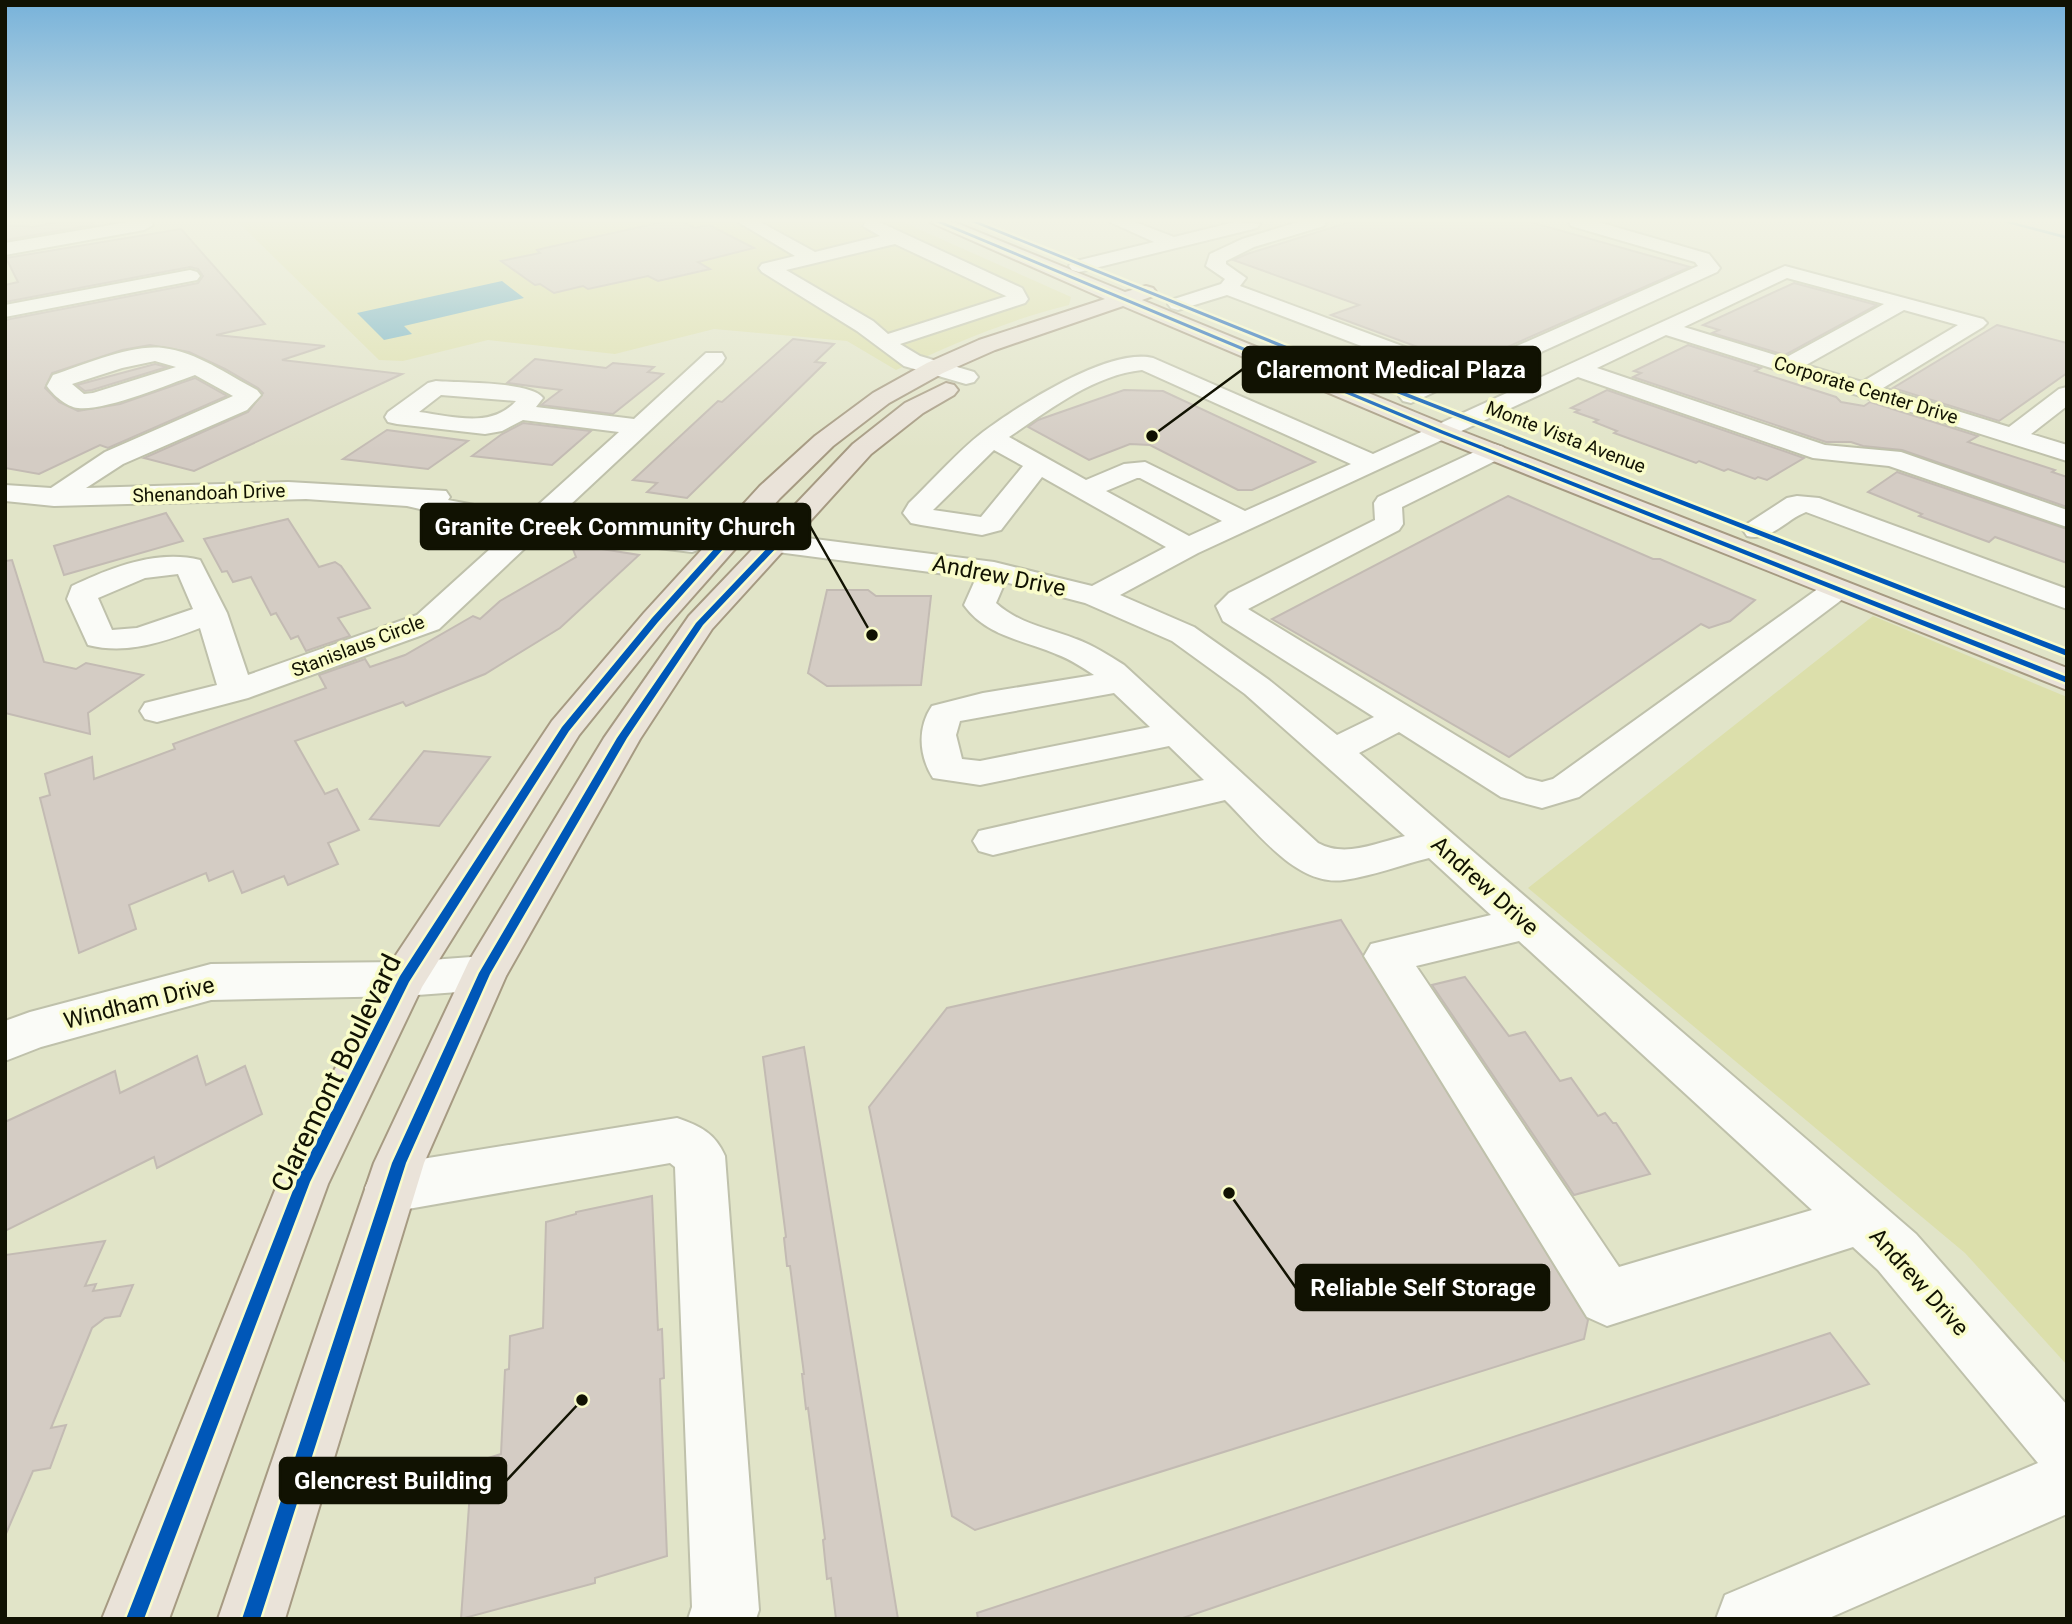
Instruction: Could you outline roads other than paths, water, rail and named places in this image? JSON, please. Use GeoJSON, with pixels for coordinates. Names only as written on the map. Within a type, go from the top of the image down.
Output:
{"type":"FeatureCollection","features":[{"type":"Feature","properties":{"kind":"main road"},"geometry":{"type":"LineString","coordinates":[[1115,298],[1120,300]]}},
{"type":"Feature","properties":{"kind":"main road","name":"Monte Vista Avenue"},"geometry":{"type":"LineString","coordinates":[[1140,298],[1442,432],[2067,680]]}},
{"type":"Feature","properties":{"kind":"main road","name":"Claremont Boulevard"},"geometry":{"type":"LineString","coordinates":[[135,1619],[304,1180],[404,979],[565,729],[722,537],[824,441],[881,398],[935,368],[987,345],[1120,300],[1173,303]]}},
{"type":"Feature","properties":{"kind":"main road","name":"Claremont Boulevard"},"geometry":{"type":"LineString","coordinates":[[251,1619],[399,1163],[485,973],[622,738],[700,623],[862,449],[914,408],[967,377],[1144,300]]}},
{"type":"Feature","properties":{"kind":"main road","name":"Monte Vista Avenue"},"geometry":{"type":"LineString","coordinates":[[1173,303],[2067,653]]}},
{"type":"Feature","properties":{"kind":"street"},"geometry":{"type":"LineString","coordinates":[[5,311],[75,298]]}},
{"type":"Feature","properties":{"kind":"street"},"geometry":{"type":"LineString","coordinates":[[818,298],[865,326],[912,361],[967,377]]}},
{"type":"Feature","properties":{"kind":"street"},"geometry":{"type":"LineString","coordinates":[[885,342],[1017,298]]}},
{"type":"Feature","properties":{"kind":"street"},"geometry":{"type":"LineString","coordinates":[[1173,303],[1192,298]]}},
{"type":"Feature","properties":{"kind":"street"},"geometry":{"type":"LineString","coordinates":[[1252,298],[1419,362],[1455,373],[1478,372],[1644,298]]}},
{"type":"Feature","properties":{"kind":"street"},"geometry":{"type":"LineString","coordinates":[[1096,596],[1188,547],[1730,298]]}},
{"type":"Feature","properties":{"kind":"street"},"geometry":{"type":"LineString","coordinates":[[1864,390],[1976,323],[1882,298]]}},
{"type":"Feature","properties":{"kind":"street"},"geometry":{"type":"LineString","coordinates":[[1787,366],[1902,303]]}},
{"type":"Feature","properties":{"kind":"street","name":"Corporate Center Drive"},"geometry":{"type":"LineString","coordinates":[[1665,328],[2067,453]]}},
{"type":"Feature","properties":{"kind":"street","name":"Stanislaus Circle"},"geometry":{"type":"LineString","coordinates":[[157,711],[236,691],[428,622],[714,358]]}},
{"type":"Feature","properties":{"kind":"street"},"geometry":{"type":"LineString","coordinates":[[1039,464],[991,524],[982,526],[921,517],[917,513],[991,438],[1057,396],[1125,365],[1145,363],[1165,370],[1373,464]]}},
{"type":"Feature","properties":{"kind":"street"},"geometry":{"type":"LineString","coordinates":[[54,498],[114,458],[238,405],[248,395],[195,368]]}},
{"type":"Feature","properties":{"kind":"street"},"geometry":{"type":"LineString","coordinates":[[1577,369],[1822,453],[1892,458],[2067,519]]}},
{"type":"Feature","properties":{"kind":"street"},"geometry":{"type":"LineString","coordinates":[[1411,396],[1455,373]]}},
{"type":"Feature","properties":{"kind":"street"},"geometry":{"type":"LineString","coordinates":[[2013,436],[2067,394]]}},
{"type":"Feature","properties":{"kind":"street"},"geometry":{"type":"LineString","coordinates":[[519,412],[639,427]]}},
{"type":"Feature","properties":{"kind":"street"},"geometry":{"type":"LineString","coordinates":[[991,438],[1188,547]]}},
{"type":"Feature","properties":{"kind":"street"},"geometry":{"type":"LineString","coordinates":[[1493,452],[1388,503],[1389,524],[1232,606],[1234,614],[1514,788],[1542,795],[1566,788],[1837,589]]}},
{"type":"Feature","properties":{"kind":"street"},"geometry":{"type":"LineString","coordinates":[[1084,489],[1133,470],[1145,470],[1244,522]]}},
{"type":"Feature","properties":{"kind":"street","name":"Shenandoah Drive"},"geometry":{"type":"LineString","coordinates":[[5,494],[54,498],[291,490],[413,499],[446,509],[544,514],[692,543],[722,537]]}},
{"type":"Feature","properties":{"kind":"street"},"geometry":{"type":"LineString","coordinates":[[1757,530],[1797,505],[1809,504],[2067,600]]}},
{"type":"Feature","properties":{"kind":"street","name":"Andrew Drive"},"geometry":{"type":"LineString","coordinates":[[722,537],[994,571],[1096,596],[1183,634],[1257,687],[1334,751],[1897,1252],[2067,1451]]}},
{"type":"Feature","properties":{"kind":"street"},"geometry":{"type":"LineString","coordinates":[[211,613],[127,640],[110,641],[99,638],[82,599],[83,593],[99,584],[159,566],[189,566],[211,613],[236,691]]}},
{"type":"Feature","properties":{"kind":"street"},"geometry":{"type":"LineString","coordinates":[[994,571],[979,604],[993,619],[1016,631],[1077,651],[1112,672],[1304,853],[1323,864],[1342,866],[1436,842]]}},
{"type":"Feature","properties":{"kind":"street"},"geometry":{"type":"LineString","coordinates":[[1122,681],[982,704],[944,714],[939,735],[946,769],[980,773],[1177,733]]}},
{"type":"Feature","properties":{"kind":"street"},"geometry":{"type":"LineString","coordinates":[[1334,751],[1401,718]]}},
{"type":"Feature","properties":{"kind":"street"},"geometry":{"type":"LineString","coordinates":[[993,841],[1233,786]]}},
{"type":"Feature","properties":{"kind":"street"},"geometry":{"type":"LineString","coordinates":[[1527,923],[1386,956],[1607,1298],[1861,1220]]}},
{"type":"Feature","properties":{"kind":"street","name":"Windham Drive"},"geometry":{"type":"LineString","coordinates":[[5,1042],[30,1031],[211,982],[404,979],[485,973]]}},
{"type":"Feature","properties":{"kind":"street"},"geometry":{"type":"LineString","coordinates":[[391,1188],[677,1140],[700,1156],[726,1609],[721,1619]]}},
{"type":"Feature","properties":{"kind":"street"},"geometry":{"type":"LineString","coordinates":[[1749,1619],[2067,1482]]}},
{"type":"Feature","properties":{"kind":"water"},"geometry":{"type":"Polygon","coordinates":[[[426,298],[524,298],[404,326],[412,334],[384,340],[357,313],[426,298]]]}},
{"type":"Feature","properties":{"kind":"place","name":"Claremont Medical Plaza"},"geometry":{"type":"Point","coordinates":[1152,436]}},
{"type":"Feature","properties":{"kind":"place","name":"Granite Creek Community Church"},"geometry":{"type":"Point","coordinates":[872,635]}},
{"type":"Feature","properties":{"kind":"place","name":"Reliable Self Storage"},"geometry":{"type":"Point","coordinates":[1229,1193]}},
{"type":"Feature","properties":{"kind":"place","name":"Glencrest Building"},"geometry":{"type":"Point","coordinates":[582,1400]}}]}
